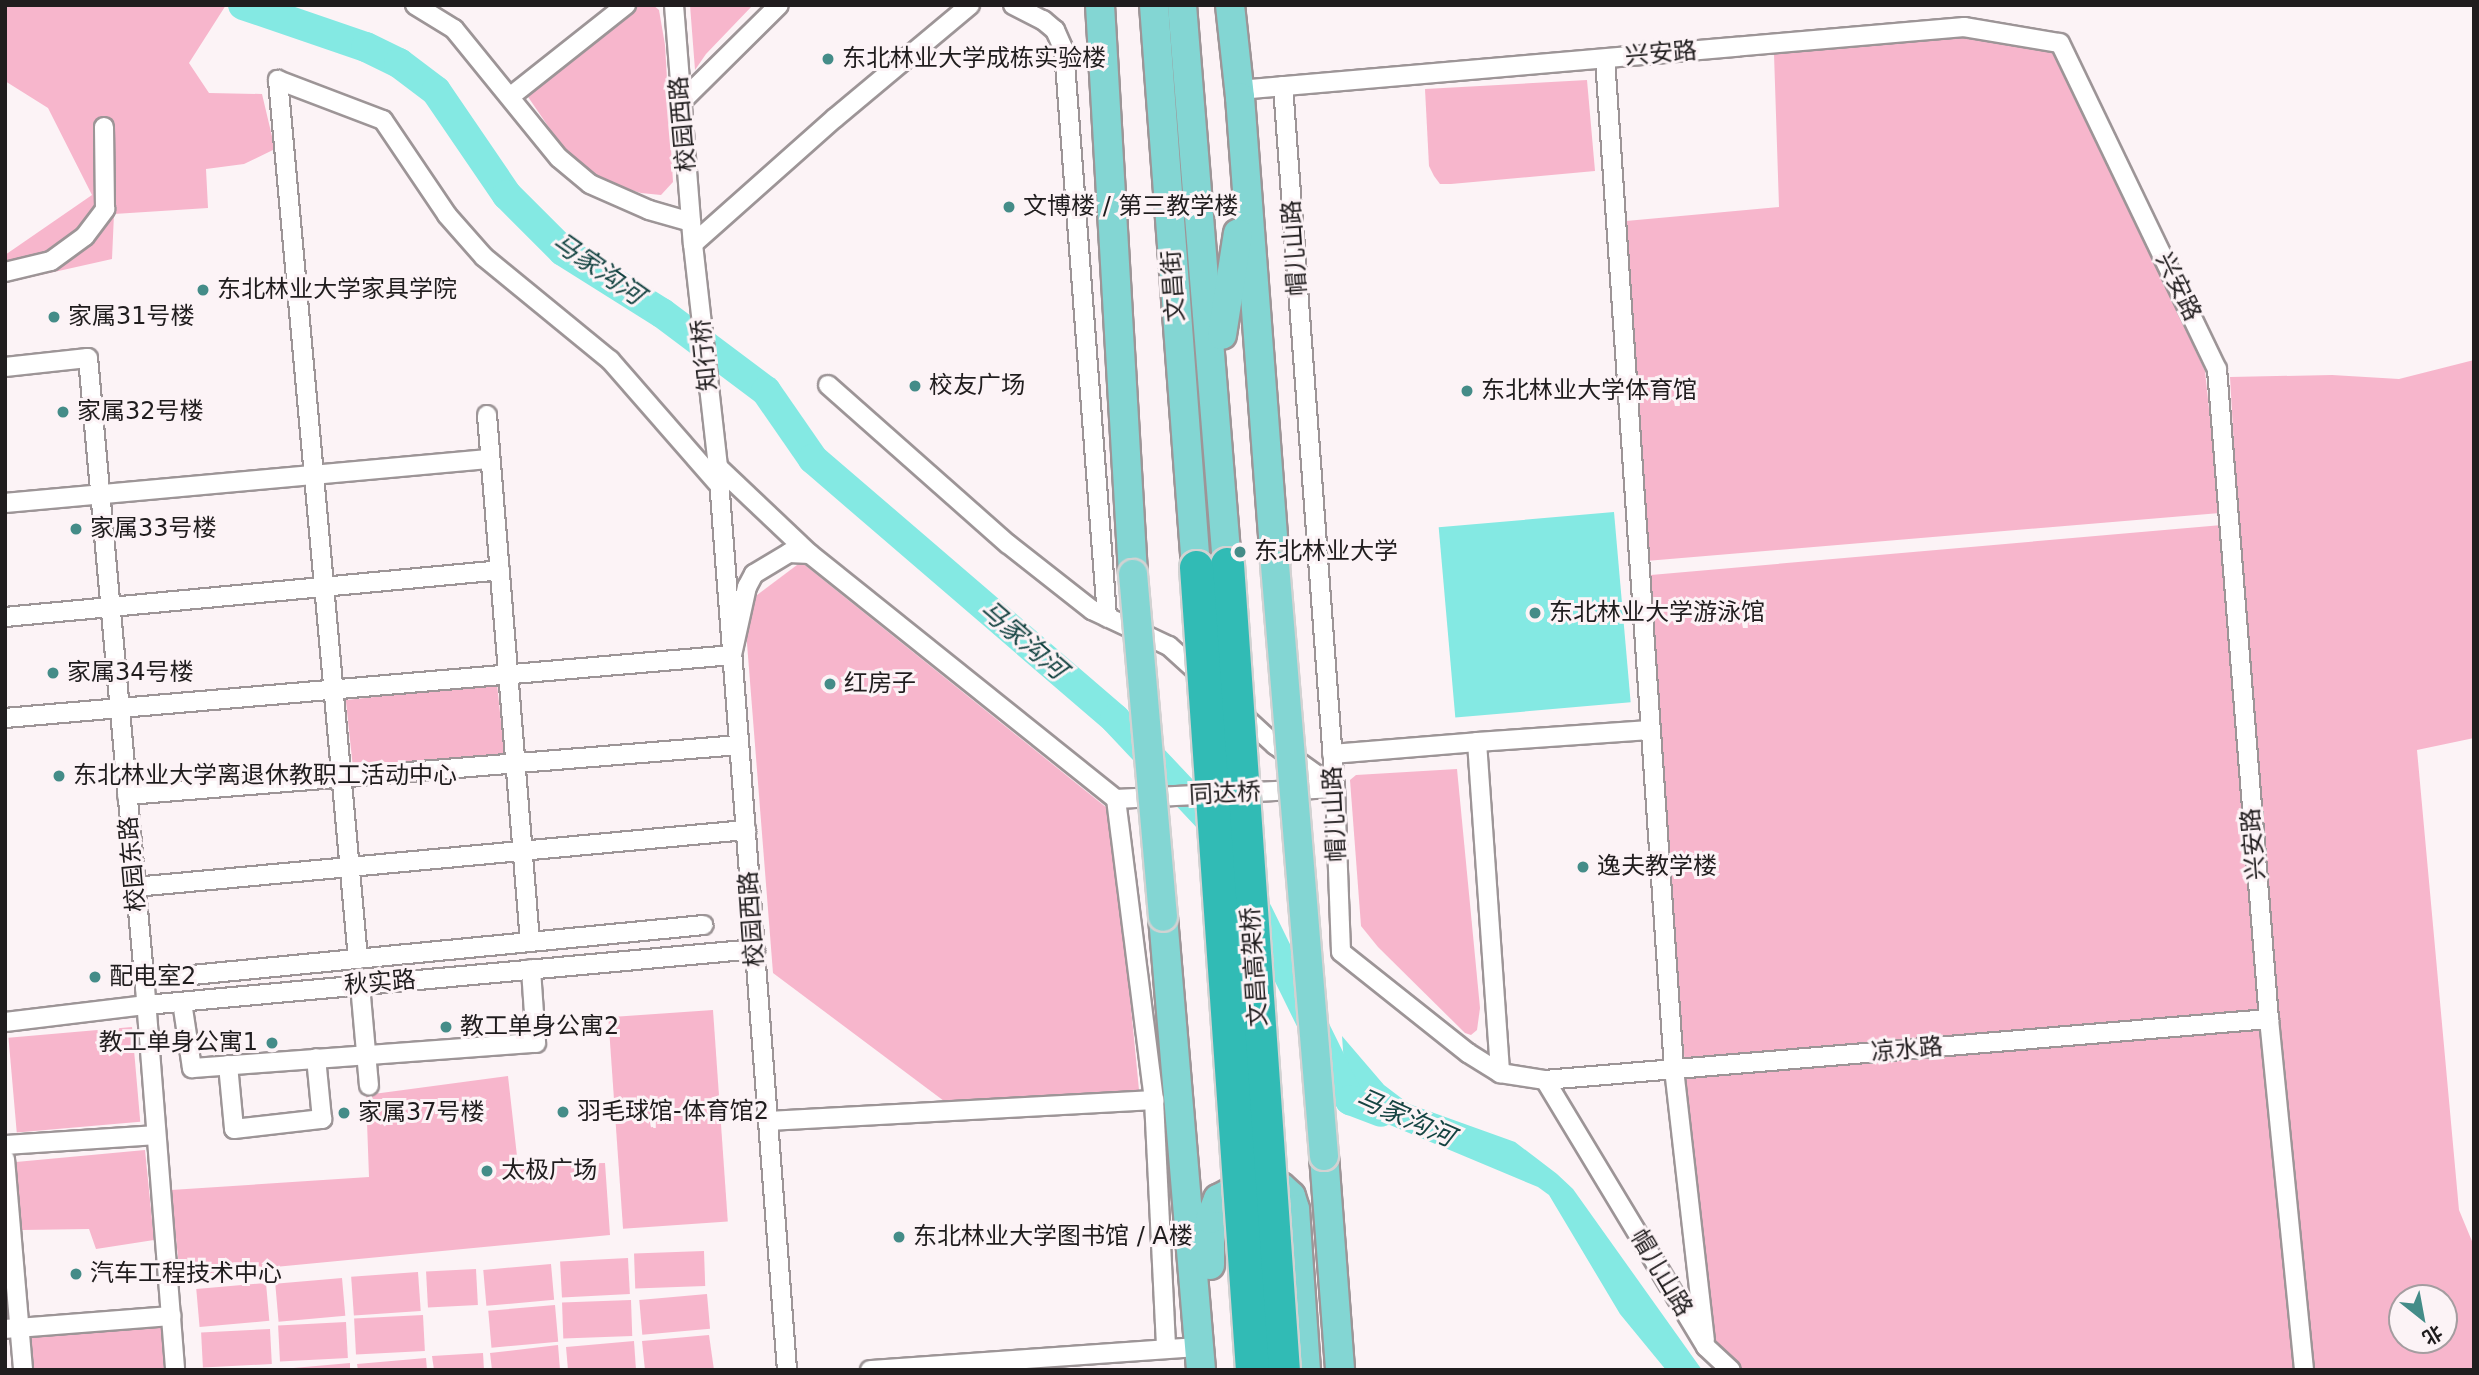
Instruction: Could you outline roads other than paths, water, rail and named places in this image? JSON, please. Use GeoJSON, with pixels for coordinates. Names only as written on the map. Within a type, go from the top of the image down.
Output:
{"type":"FeatureCollection","features":[{"type":"Feature","properties":{"kind":"highway","name":"文昌高架桥"},"geometry":{"type":"LineString","coordinates":[[1211,566],[1252,1370]]}},
{"type":"Feature","properties":{"kind":"highway","name":"文昌高架桥"},"geometry":{"type":"LineString","coordinates":[[1211,566],[1283,1370]]}},
{"type":"Feature","properties":{"kind":"main road"},"geometry":{"type":"LineString","coordinates":[[1100,5],[1133,574],[1200,1358]]}},
{"type":"Feature","properties":{"kind":"main road"},"geometry":{"type":"LineString","coordinates":[[1134,5],[1157,67]]}},
{"type":"Feature","properties":{"kind":"main road","name":"文昌街"},"geometry":{"type":"LineString","coordinates":[[1154,5],[1157,67],[1211,566]]}},
{"type":"Feature","properties":{"kind":"main road","name":"文昌街"},"geometry":{"type":"LineString","coordinates":[[1182,5],[1218,425],[1211,566]]}},
{"type":"Feature","properties":{"kind":"main road"},"geometry":{"type":"LineString","coordinates":[[1230,5],[1239,90],[1245,194],[1340,1370]]}},
{"type":"Feature","properties":{"kind":"main road"},"geometry":{"type":"LineString","coordinates":[[1236,5],[1236,61]]}},
{"type":"Feature","properties":{"kind":"main road"},"geometry":{"type":"LineString","coordinates":[[1218,425],[1218,359],[1245,194]]}},
{"type":"Feature","properties":{"kind":"main road"},"geometry":{"type":"LineString","coordinates":[[1219,1370],[1209,1247],[1212,1209],[1218,1199],[1237,1189],[1272,1185],[1281,1187],[1291,1196],[1296,1226],[1306,1370]]}},
{"type":"Feature","properties":{"kind":"street"},"geometry":{"type":"LineString","coordinates":[[415,5],[454,29],[559,158],[590,184],[649,210],[691,222]]}},
{"type":"Feature","properties":{"kind":"street"},"geometry":{"type":"LineString","coordinates":[[511,96],[626,5]]}},
{"type":"Feature","properties":{"kind":"street"},"geometry":{"type":"LineString","coordinates":[[682,102],[779,5]]}},
{"type":"Feature","properties":{"kind":"street"},"geometry":{"type":"LineString","coordinates":[[693,244],[835,118],[970,5]]}},
{"type":"Feature","properties":{"kind":"street"},"geometry":{"type":"LineString","coordinates":[[1013,5],[1043,20],[1055,30],[1064,50],[1107,617]]}},
{"type":"Feature","properties":{"kind":"street","name":"校园西路"},"geometry":{"type":"LineString","coordinates":[[672,6],[693,244]]}},
{"type":"Feature","properties":{"kind":"street","name":"兴安路"},"geometry":{"type":"LineString","coordinates":[[1239,90],[1964,27],[2060,43],[2217,369],[2269,1019],[2304,1370]]}},
{"type":"Feature","properties":{"kind":"street"},"geometry":{"type":"LineString","coordinates":[[1605,59],[1674,1069],[1706,1347]]}},
{"type":"Feature","properties":{"kind":"street"},"geometry":{"type":"LineString","coordinates":[[358,959],[278,80],[383,120],[447,215],[484,257],[610,360],[719,476],[810,554],[1116,799],[1154,1100],[1166,1349]]}},
{"type":"Feature","properties":{"kind":"street","name":"帽儿山路"},"geometry":{"type":"LineString","coordinates":[[1283,86],[1335,788],[1341,952],[1468,1053],[1500,1073],[1545,1080],[1706,1347],[1731,1370]]}},
{"type":"Feature","properties":{"kind":"street"},"geometry":{"type":"LineString","coordinates":[[5,272],[51,261],[85,236],[105,209],[104,127]]}},
{"type":"Feature","properties":{"kind":"street","name":"知行桥"},"geometry":{"type":"LineString","coordinates":[[693,244],[719,476]]}},
{"type":"Feature","properties":{"kind":"street","name":"校园东路"},"geometry":{"type":"LineString","coordinates":[[5,368],[88,358],[146,1005],[175,1370]]}},
{"type":"Feature","properties":{"kind":"street"},"geometry":{"type":"LineString","coordinates":[[828,385],[1008,544],[1092,610],[1169,646],[1275,745],[1335,788]]}},
{"type":"Feature","properties":{"kind":"street"},"geometry":{"type":"LineString","coordinates":[[487,415],[530,941]]}},
{"type":"Feature","properties":{"kind":"street"},"geometry":{"type":"LineString","coordinates":[[5,503],[491,459]]}},
{"type":"Feature","properties":{"kind":"street","name":"校园西路"},"geometry":{"type":"LineString","coordinates":[[719,476],[787,1370]]}},
{"type":"Feature","properties":{"kind":"street"},"geometry":{"type":"LineString","coordinates":[[5,718],[732,655],[747,587],[754,574],[789,553],[810,554]]}},
{"type":"Feature","properties":{"kind":"street"},"geometry":{"type":"LineString","coordinates":[[5,617],[500,570]]}},
{"type":"Feature","properties":{"kind":"street"},"geometry":{"type":"LineString","coordinates":[[1332,754],[1650,730]]}},
{"type":"Feature","properties":{"kind":"street"},"geometry":{"type":"LineString","coordinates":[[1477,742],[1500,1073]]}},
{"type":"Feature","properties":{"kind":"street"},"geometry":{"type":"LineString","coordinates":[[127,795],[739,745]]}},
{"type":"Feature","properties":{"kind":"street","name":"同达桥"},"geometry":{"type":"LineString","coordinates":[[1116,799],[1335,788]]}},
{"type":"Feature","properties":{"kind":"street"},"geometry":{"type":"LineString","coordinates":[[135,887],[746,830]]}},
{"type":"Feature","properties":{"kind":"street"},"geometry":{"type":"LineString","coordinates":[[182,976],[704,925]]}},
{"type":"Feature","properties":{"kind":"street","name":"秋实路"},"geometry":{"type":"LineString","coordinates":[[5,1023],[146,1005],[755,949]]}},
{"type":"Feature","properties":{"kind":"street"},"geometry":{"type":"LineString","coordinates":[[182,1002],[192,1068],[536,1043],[531,969]]}},
{"type":"Feature","properties":{"kind":"street"},"geometry":{"type":"LineString","coordinates":[[360,985],[369,1086]]}},
{"type":"Feature","properties":{"kind":"street","name":"凉水路"},"geometry":{"type":"LineString","coordinates":[[1545,1080],[2269,1019]]}},
{"type":"Feature","properties":{"kind":"street"},"geometry":{"type":"LineString","coordinates":[[228,1065],[234,1129],[322,1119],[316,1058]]}},
{"type":"Feature","properties":{"kind":"street"},"geometry":{"type":"LineString","coordinates":[[768,1121],[1154,1100]]}},
{"type":"Feature","properties":{"kind":"street"},"geometry":{"type":"LineString","coordinates":[[5,1145],[156,1135]]}},
{"type":"Feature","properties":{"kind":"street"},"geometry":{"type":"LineString","coordinates":[[5,1159],[12,1328],[23,1370]]}},
{"type":"Feature","properties":{"kind":"street"},"geometry":{"type":"LineString","coordinates":[[12,1328],[171,1316]]}},
{"type":"Feature","properties":{"kind":"street"},"geometry":{"type":"LineString","coordinates":[[870,1370],[1166,1349],[1200,1358]]}},
{"type":"Feature","properties":{"kind":"water","name":"东北林业大学游泳馆"},"geometry":{"type":"Polygon","coordinates":[[[1614,512],[1631,702],[1455,718],[1439,527],[1614,512]]]}},
{"type":"Feature","properties":{"kind":"water"},"geometry":{"type":"Polygon","coordinates":[[[1342,1036],[1384,1085],[1409,1104],[1515,1142],[1557,1174],[1573,1189],[1702,1370],[1666,1370],[1620,1314],[1549,1195],[1538,1187],[1347,1107],[1342,1036]]]}},
{"type":"Feature","properties":{"kind":"waterway","name":"马家沟河"},"geometry":{"type":"LineString","coordinates":[[243,5],[366,47],[399,63],[436,91],[507,195],[563,251],[662,313],[766,391],[813,459],[1115,719],[1215,825],[1221,837]]}},
{"type":"Feature","properties":{"kind":"waterway","name":"马家沟河"},"geometry":{"type":"LineString","coordinates":[[1252,901],[1350,1100],[1381,1112]]}},
{"type":"Feature","properties":{"kind":"place","name":"东北林业大学成栋实验楼"},"geometry":{"type":"Point","coordinates":[828,59]}},
{"type":"Feature","properties":{"kind":"place","name":"文博楼 / 第三教学楼"},"geometry":{"type":"Point","coordinates":[1009,207]}},
{"type":"Feature","properties":{"kind":"place","name":"东北林业大学家具学院"},"geometry":{"type":"Point","coordinates":[203,290]}},
{"type":"Feature","properties":{"kind":"place","name":"家属31号楼"},"geometry":{"type":"Point","coordinates":[54,317]}},
{"type":"Feature","properties":{"kind":"place","name":"校友广场"},"geometry":{"type":"Point","coordinates":[915,386]}},
{"type":"Feature","properties":{"kind":"place","name":"东北林业大学体育馆"},"geometry":{"type":"Point","coordinates":[1467,391]}},
{"type":"Feature","properties":{"kind":"place","name":"家属32号楼"},"geometry":{"type":"Point","coordinates":[63,412]}},
{"type":"Feature","properties":{"kind":"place","name":"家属33号楼"},"geometry":{"type":"Point","coordinates":[76,529]}},
{"type":"Feature","properties":{"kind":"place","name":"东北林业大学"},"geometry":{"type":"Point","coordinates":[1240,552]}},
{"type":"Feature","properties":{"kind":"place","name":"东北林业大学游泳馆"},"geometry":{"type":"Point","coordinates":[1535,613]}},
{"type":"Feature","properties":{"kind":"place","name":"家属34号楼"},"geometry":{"type":"Point","coordinates":[53,673]}},
{"type":"Feature","properties":{"kind":"place","name":"红房子"},"geometry":{"type":"Point","coordinates":[830,684]}},
{"type":"Feature","properties":{"kind":"place","name":"东北林业大学离退休教职工活动中心"},"geometry":{"type":"Point","coordinates":[59,776]}},
{"type":"Feature","properties":{"kind":"place","name":"逸夫教学楼"},"geometry":{"type":"Point","coordinates":[1583,867]}},
{"type":"Feature","properties":{"kind":"place","name":"配电室2"},"geometry":{"type":"Point","coordinates":[95,977]}},
{"type":"Feature","properties":{"kind":"place","name":"教工单身公寓2"},"geometry":{"type":"Point","coordinates":[446,1027]}},
{"type":"Feature","properties":{"kind":"place","name":"教工单身公寓1"},"geometry":{"type":"Point","coordinates":[272,1043]}},
{"type":"Feature","properties":{"kind":"place","name":"羽毛球馆-体育馆2"},"geometry":{"type":"Point","coordinates":[563,1112]}},
{"type":"Feature","properties":{"kind":"place","name":"家属37号楼"},"geometry":{"type":"Point","coordinates":[344,1113]}},
{"type":"Feature","properties":{"kind":"place","name":"太极广场"},"geometry":{"type":"Point","coordinates":[487,1171]}},
{"type":"Feature","properties":{"kind":"place","name":"东北林业大学图书馆 / A楼"},"geometry":{"type":"Point","coordinates":[899,1237]}},
{"type":"Feature","properties":{"kind":"place","name":"汽车工程技术中心"},"geometry":{"type":"Point","coordinates":[76,1274]}}]}
